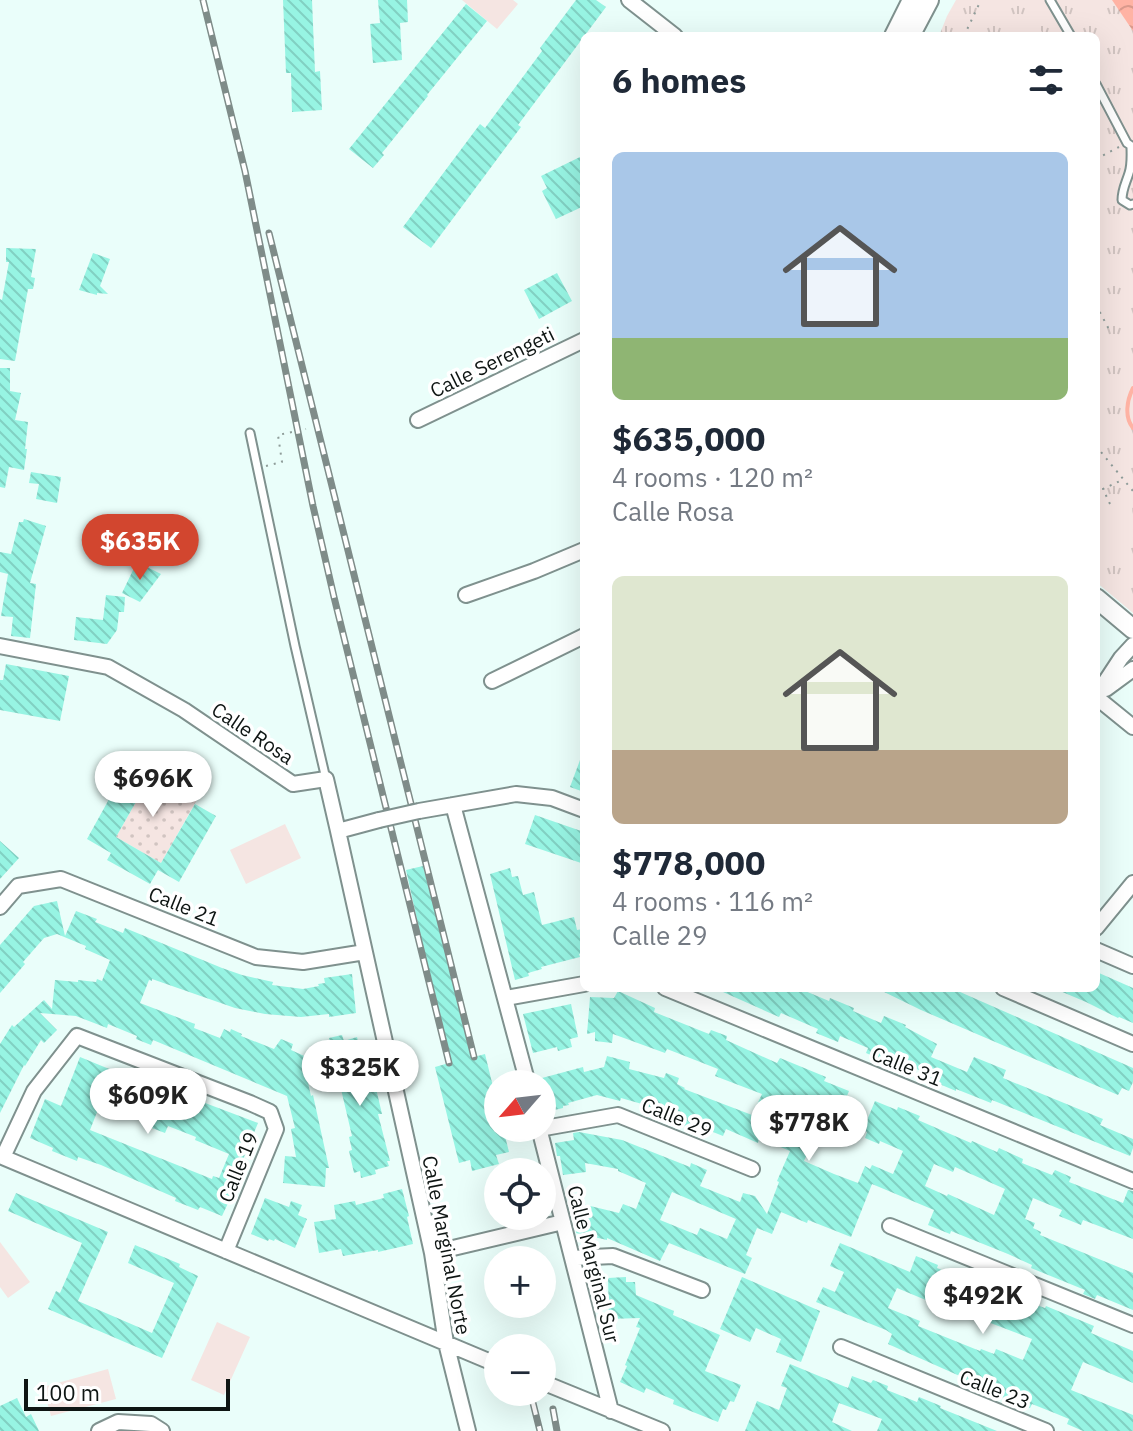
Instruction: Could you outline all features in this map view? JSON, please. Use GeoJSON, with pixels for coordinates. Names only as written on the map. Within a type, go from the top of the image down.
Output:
{"type":"FeatureCollection","features":[{"type":"Feature","properties":{"kind":"street"},"geometry":{"type":"LineString","coordinates":[[629,0],[670,32]]}},
{"type":"Feature","properties":{"kind":"street"},"geometry":{"type":"LineString","coordinates":[[896,32],[912,0]]}},
{"type":"Feature","properties":{"kind":"street"},"geometry":{"type":"LineString","coordinates":[[912,32],[929,0]]}},
{"type":"Feature","properties":{"kind":"street","name":"Calle Serengeti"},"geometry":{"type":"LineString","coordinates":[[418,420],[580,342]]}},
{"type":"Feature","properties":{"kind":"street"},"geometry":{"type":"LineString","coordinates":[[466,595],[580,552]]}},
{"type":"Feature","properties":{"kind":"street"},"geometry":{"type":"LineString","coordinates":[[1100,601],[1133,629]]}},
{"type":"Feature","properties":{"kind":"street"},"geometry":{"type":"LineString","coordinates":[[492,681],[580,638]]}},
{"type":"Feature","properties":{"kind":"street"},"geometry":{"type":"LineString","coordinates":[[1100,691],[1133,645]]}},
{"type":"Feature","properties":{"kind":"street","name":"Calle Rosa"},"geometry":{"type":"LineString","coordinates":[[0,646],[108,667],[184,710],[293,784],[326,779]]}},
{"type":"Feature","properties":{"kind":"street"},"geometry":{"type":"LineString","coordinates":[[1100,694],[1133,669]]}},
{"type":"Feature","properties":{"kind":"street"},"geometry":{"type":"LineString","coordinates":[[1100,700],[1133,727]]}},
{"type":"Feature","properties":{"kind":"street"},"geometry":{"type":"LineString","coordinates":[[326,779],[338,831],[419,811],[516,794],[552,798],[580,808]]}},
{"type":"Feature","properties":{"kind":"street"},"geometry":{"type":"LineString","coordinates":[[453,805],[524,1070]]}},
{"type":"Feature","properties":{"kind":"street","name":"Calle Marginal Norte"},"geometry":{"type":"LineString","coordinates":[[338,831],[432,1253],[446,1343],[468,1431]]}},
{"type":"Feature","properties":{"kind":"street","name":"Calle 21"},"geometry":{"type":"LineString","coordinates":[[0,907],[18,886],[61,879],[256,957],[303,962],[365,952]]}},
{"type":"Feature","properties":{"kind":"street"},"geometry":{"type":"LineString","coordinates":[[1100,923],[1133,883]]}},
{"type":"Feature","properties":{"kind":"street"},"geometry":{"type":"LineString","coordinates":[[1100,952],[1133,966]]}},
{"type":"Feature","properties":{"kind":"street"},"geometry":{"type":"LineString","coordinates":[[506,998],[580,985]]}},
{"type":"Feature","properties":{"kind":"street","name":"Calle 31"},"geometry":{"type":"LineString","coordinates":[[675,992],[1133,1181]]}},
{"type":"Feature","properties":{"kind":"street"},"geometry":{"type":"LineString","coordinates":[[1012,992],[1133,1044]]}},
{"type":"Feature","properties":{"kind":"street","name":"Calle 19"},"geometry":{"type":"LineString","coordinates":[[2,1156],[34,1091],[77,1036],[250,1103],[270,1112],[276,1129],[226,1251]]}},
{"type":"Feature","properties":{"kind":"street","name":"Calle 29"},"geometry":{"type":"LineString","coordinates":[[556,1125],[618,1115],[752,1169]]}},
{"type":"Feature","properties":{"kind":"street","name":"Calle Marginal Sur"},"geometry":{"type":"LineString","coordinates":[[543,1142],[611,1411]]}},
{"type":"Feature","properties":{"kind":"street"},"geometry":{"type":"LineString","coordinates":[[2,1156],[484,1359]]}},
{"type":"Feature","properties":{"kind":"street"},"geometry":{"type":"LineString","coordinates":[[432,1253],[563,1222]]}},
{"type":"Feature","properties":{"kind":"street"},"geometry":{"type":"LineString","coordinates":[[890,1226],[1133,1325]]}},
{"type":"Feature","properties":{"kind":"street"},"geometry":{"type":"LineString","coordinates":[[572,1258],[613,1256],[702,1290]]}},
{"type":"Feature","properties":{"kind":"street","name":"Calle 23"},"geometry":{"type":"LineString","coordinates":[[841,1347],[1046,1431]]}},
{"type":"Feature","properties":{"kind":"street"},"geometry":{"type":"LineString","coordinates":[[556,1388],[662,1431]]}},
{"type":"Feature","properties":{"kind":"street"},"geometry":{"type":"LineString","coordinates":[[99,1431],[118,1422],[151,1424],[162,1431]]}},
{"type":"Feature","properties":{"kind":"lane"},"geometry":{"type":"LineString","coordinates":[[1050,0],[1069,32]]}},
{"type":"Feature","properties":{"kind":"lane"},"geometry":{"type":"LineString","coordinates":[[1100,91],[1130,145],[1132,159],[1122,200],[1133,204]]}},
{"type":"Feature","properties":{"kind":"lane"},"geometry":{"type":"LineString","coordinates":[[250,433],[326,779]]}},
{"type":"Feature","properties":{"kind":"path"},"geometry":{"type":"LineString","coordinates":[[966,32],[981,0]]}},
{"type":"Feature","properties":{"kind":"path"},"geometry":{"type":"LineString","coordinates":[[1100,157],[1130,145]]}},
{"type":"Feature","properties":{"kind":"path"},"geometry":{"type":"LineString","coordinates":[[1100,312],[1111,333]]}},
{"type":"Feature","properties":{"kind":"path"},"geometry":{"type":"LineString","coordinates":[[257,468],[282,462],[278,435],[306,429]]}},
{"type":"Feature","properties":{"kind":"path"},"geometry":{"type":"LineString","coordinates":[[1100,451],[1133,491]]}},
{"type":"Feature","properties":{"kind":"path"},"geometry":{"type":"LineString","coordinates":[[1110,504],[1103,489],[1124,480]]}},
{"type":"Feature","properties":{"kind":"green space"},"geometry":{"type":"Polygon","coordinates":[[[462,0],[513,0],[518,4],[497,29],[462,0]]]}},
{"type":"Feature","properties":{"kind":"green space"},"geometry":{"type":"Polygon","coordinates":[[[956,0],[1133,0],[1133,613],[1100,585],[1100,32],[941,32],[956,0]]]}},
{"type":"Feature","properties":{"kind":"green space"},"geometry":{"type":"Polygon","coordinates":[[[1033,15],[1042,32],[1000,32],[1033,15]]]}},
{"type":"Feature","properties":{"kind":"green space"},"geometry":{"type":"Polygon","coordinates":[[[1132,493],[1133,543],[1100,560],[1100,509],[1132,493]]]}},
{"type":"Feature","properties":{"kind":"green space"},"geometry":{"type":"Polygon","coordinates":[[[153,772],[198,798],[161,863],[116,837],[153,772]]]}},
{"type":"Feature","properties":{"kind":"green space"},"geometry":{"type":"Polygon","coordinates":[[[285,824],[301,858],[246,884],[230,850],[285,824]]]}},
{"type":"Feature","properties":{"kind":"green space"},"geometry":{"type":"Polygon","coordinates":[[[0,1242],[30,1282],[8,1298],[0,1287],[0,1242]]]}},
{"type":"Feature","properties":{"kind":"green space"},"geometry":{"type":"Polygon","coordinates":[[[217,1322],[250,1337],[224,1395],[191,1380],[217,1322]]]}},
{"type":"Feature","properties":{"kind":"green space"},"geometry":{"type":"Polygon","coordinates":[[[108,1369],[116,1399],[51,1416],[43,1387],[108,1369]]]}},
{"type":"Feature","properties":{"kind":"water"},"geometry":{"type":"Polygon","coordinates":[[[1112,0],[1133,0],[1133,31],[1112,0]]]}},
{"type":"Feature","properties":{"kind":"building"},"geometry":{"type":"Polygon","coordinates":[[[283,0],[312,0],[315,72],[320,71],[322,110],[292,112],[291,73],[286,73],[283,0]]]}},
{"type":"Feature","properties":{"kind":"building"},"geometry":{"type":"Polygon","coordinates":[[[378,0],[407,0],[408,22],[400,23],[402,60],[373,63],[370,24],[380,23],[378,0]]]}},
{"type":"Feature","properties":{"kind":"building"},"geometry":{"type":"Polygon","coordinates":[[[576,0],[596,0],[606,7],[587,32],[580,32],[580,42],[431,248],[403,227],[480,124],[485,128],[542,51],[540,48],[576,0]]]}},
{"type":"Feature","properties":{"kind":"building"},"geometry":{"type":"Polygon","coordinates":[[[466,4],[487,21],[373,168],[349,149],[466,4]]]}},
{"type":"Feature","properties":{"kind":"building"},"geometry":{"type":"Polygon","coordinates":[[[580,157],[580,208],[556,219],[542,191],[547,188],[541,176],[580,157]]]}},
{"type":"Feature","properties":{"kind":"building"},"geometry":{"type":"Polygon","coordinates":[[[6,248],[36,249],[31,277],[35,278],[33,289],[28,289],[15,361],[0,359],[0,299],[9,262],[6,262],[6,248]]]}},
{"type":"Feature","properties":{"kind":"building"},"geometry":{"type":"Polygon","coordinates":[[[93,253],[110,259],[100,286],[108,294],[97,295],[79,290],[93,253]]]}},
{"type":"Feature","properties":{"kind":"building"},"geometry":{"type":"Polygon","coordinates":[[[557,273],[572,301],[539,319],[524,290],[557,273]]]}},
{"type":"Feature","properties":{"kind":"building"},"geometry":{"type":"Polygon","coordinates":[[[0,368],[10,368],[10,391],[21,393],[15,420],[28,422],[24,470],[9,467],[5,488],[0,487],[0,368]]]}},
{"type":"Feature","properties":{"kind":"building"},"geometry":{"type":"Polygon","coordinates":[[[31,472],[61,477],[57,503],[36,499],[39,484],[29,483],[31,472]]]}},
{"type":"Feature","properties":{"kind":"building"},"geometry":{"type":"Polygon","coordinates":[[[24,519],[46,526],[30,583],[36,584],[30,638],[11,636],[13,617],[1,616],[8,574],[0,572],[0,552],[11,554],[19,522],[24,519]]]}},
{"type":"Feature","properties":{"kind":"building"},"geometry":{"type":"Polygon","coordinates":[[[136,564],[161,574],[140,602],[122,593],[136,564]]]}},
{"type":"Feature","properties":{"kind":"building"},"geometry":{"type":"Polygon","coordinates":[[[106,595],[125,597],[124,612],[119,612],[117,630],[107,644],[74,640],[76,617],[103,620],[106,595]]]}},
{"type":"Feature","properties":{"kind":"building"},"geometry":{"type":"Polygon","coordinates":[[[6,664],[69,676],[60,721],[0,710],[0,680],[3,680],[6,664]]]}},
{"type":"Feature","properties":{"kind":"building"},"geometry":{"type":"Polygon","coordinates":[[[164,751],[211,777],[199,799],[153,772],[116,837],[161,863],[195,804],[216,816],[179,882],[158,870],[150,884],[107,860],[111,853],[87,839],[134,754],[155,766],[164,751]]]}},
{"type":"Feature","properties":{"kind":"building"},"geometry":{"type":"Polygon","coordinates":[[[580,760],[580,791],[570,787],[580,760]]]}},
{"type":"Feature","properties":{"kind":"building"},"geometry":{"type":"Polygon","coordinates":[[[535,815],[580,831],[580,863],[525,844],[535,815]]]}},
{"type":"Feature","properties":{"kind":"building"},"geometry":{"type":"Polygon","coordinates":[[[0,841],[19,858],[0,879],[0,841]]]}},
{"type":"Feature","properties":{"kind":"building"},"geometry":{"type":"Polygon","coordinates":[[[423,866],[474,1057],[485,1054],[489,1070],[484,1070],[484,1142],[506,1142],[509,1152],[496,1155],[497,1158],[484,1158],[484,1168],[472,1171],[470,1160],[459,1163],[435,1067],[449,1063],[406,870],[423,866]]]}},
{"type":"Feature","properties":{"kind":"building"},"geometry":{"type":"Polygon","coordinates":[[[510,868],[512,877],[518,876],[523,895],[534,892],[542,925],[574,917],[577,930],[580,930],[580,957],[541,967],[528,973],[529,976],[515,980],[490,874],[510,868]]]}},
{"type":"Feature","properties":{"kind":"building"},"geometry":{"type":"Polygon","coordinates":[[[57,901],[65,936],[76,911],[123,933],[125,928],[222,968],[273,982],[272,985],[303,989],[325,983],[324,978],[352,974],[356,1013],[329,1017],[329,1014],[301,1017],[265,1014],[235,1008],[152,979],[140,1003],[195,1024],[194,1028],[220,1038],[224,1029],[230,1032],[231,1029],[274,1049],[281,1039],[293,1044],[291,1050],[313,1060],[316,1072],[306,1074],[329,1168],[326,1168],[325,1187],[283,1183],[285,1156],[296,1157],[291,1129],[295,1128],[287,1096],[153,1040],[151,1045],[108,1024],[107,1028],[76,1016],[40,1013],[57,1030],[44,1043],[41,1040],[24,1065],[0,1113],[0,1044],[12,1025],[14,1027],[44,1000],[52,1009],[55,980],[102,981],[110,960],[57,934],[44,938],[0,993],[0,945],[34,906],[57,901]]]}},
{"type":"Feature","properties":{"kind":"building"},"geometry":{"type":"Polygon","coordinates":[[[1100,973],[1133,988],[1133,1023],[1118,1018],[1062,992],[1100,992],[1100,973]]]}},
{"type":"Feature","properties":{"kind":"building"},"geometry":{"type":"Polygon","coordinates":[[[620,992],[655,1008],[654,1012],[709,1034],[711,1030],[727,1036],[726,1040],[777,1063],[780,1058],[826,1077],[824,1081],[849,1091],[837,1120],[791,1099],[782,1121],[786,1122],[784,1129],[813,1141],[804,1161],[858,1183],[865,1166],[870,1169],[872,1165],[893,1174],[903,1151],[865,1138],[867,1132],[863,1130],[875,1101],[920,1116],[918,1120],[971,1143],[997,1152],[999,1148],[1023,1159],[1022,1163],[1052,1175],[1055,1170],[1071,1177],[1069,1182],[1123,1203],[1128,1190],[1133,1191],[1133,1239],[1083,1220],[1081,1225],[1059,1216],[1062,1210],[1033,1198],[1025,1219],[1035,1223],[1033,1228],[1041,1232],[1040,1235],[1133,1273],[1133,1310],[1097,1295],[1095,1299],[1083,1294],[1085,1290],[1031,1268],[1032,1265],[1008,1254],[928,1225],[934,1210],[872,1184],[851,1237],[781,1212],[772,1234],[757,1228],[746,1255],[752,1258],[745,1274],[669,1243],[660,1261],[607,1238],[576,1233],[582,1204],[619,1213],[623,1204],[636,1209],[646,1183],[618,1169],[585,1163],[586,1172],[563,1175],[555,1143],[574,1140],[573,1133],[622,1140],[690,1167],[691,1163],[707,1170],[700,1186],[740,1202],[743,1193],[755,1196],[767,1214],[790,1151],[759,1138],[758,1143],[726,1129],[723,1136],[698,1126],[696,1131],[675,1122],[676,1118],[621,1098],[620,1101],[597,1095],[556,1110],[556,1074],[583,1067],[584,1072],[604,1067],[607,1056],[630,1062],[629,1069],[664,1078],[666,1073],[679,1078],[677,1084],[684,1089],[752,1115],[762,1094],[715,1076],[718,1069],[667,1049],[665,1053],[613,1034],[612,1043],[595,1041],[595,1032],[587,1034],[590,997],[614,998],[620,992]],[[934,1164],[925,1186],[994,1215],[1005,1189],[955,1167],[953,1172],[934,1164]],[[672,1192],[660,1220],[697,1235],[700,1228],[727,1239],[736,1219],[672,1192]]]}},
{"type":"Feature","properties":{"kind":"building"},"geometry":{"type":"Polygon","coordinates":[[[723,992],[808,992],[854,1008],[853,1011],[881,1023],[884,1016],[937,1044],[931,1057],[967,1072],[974,1057],[1006,1070],[1003,1078],[1103,1119],[1100,1125],[1133,1139],[1130,1156],[992,1100],[991,1103],[956,1091],[925,1078],[926,1073],[891,1058],[889,1063],[866,1053],[868,1048],[840,1036],[838,1042],[816,1033],[818,1029],[781,1013],[779,1017],[723,992]]]}},
{"type":"Feature","properties":{"kind":"building"},"geometry":{"type":"Polygon","coordinates":[[[884,992],[960,992],[1133,1068],[1133,1082],[1129,1091],[1122,1088],[1118,1095],[884,992]]]}},
{"type":"Feature","properties":{"kind":"building"},"geometry":{"type":"Polygon","coordinates":[[[571,1004],[578,1037],[570,1039],[572,1047],[533,1053],[523,1014],[571,1004]]]}},
{"type":"Feature","properties":{"kind":"building"},"geometry":{"type":"Polygon","coordinates":[[[342,1035],[344,1041],[357,1037],[365,1069],[371,1067],[382,1114],[378,1114],[390,1161],[387,1161],[389,1166],[375,1170],[376,1174],[361,1178],[360,1171],[354,1173],[349,1151],[352,1150],[349,1137],[352,1136],[329,1038],[342,1035]]]}},
{"type":"Feature","properties":{"kind":"building"},"geometry":{"type":"Polygon","coordinates":[[[80,1057],[181,1102],[184,1095],[258,1123],[235,1179],[230,1178],[238,1182],[222,1216],[175,1201],[176,1198],[101,1165],[78,1157],[77,1161],[30,1138],[45,1099],[61,1106],[80,1057]],[[101,1102],[90,1130],[212,1179],[213,1176],[219,1178],[229,1154],[168,1126],[165,1133],[152,1128],[153,1123],[101,1102]]]}},
{"type":"Feature","properties":{"kind":"building"},"geometry":{"type":"Polygon","coordinates":[[[402,1189],[413,1244],[343,1256],[341,1249],[319,1253],[314,1222],[336,1219],[334,1205],[355,1201],[356,1205],[384,1198],[383,1194],[402,1189]]]}},
{"type":"Feature","properties":{"kind":"building"},"geometry":{"type":"Polygon","coordinates":[[[16,1193],[108,1232],[78,1301],[152,1333],[174,1283],[128,1263],[135,1245],[180,1264],[179,1267],[198,1276],[162,1358],[48,1309],[56,1291],[60,1293],[82,1243],[8,1211],[16,1193]]]}},
{"type":"Feature","properties":{"kind":"building"},"geometry":{"type":"Polygon","coordinates":[[[265,1198],[289,1207],[291,1201],[302,1205],[298,1215],[307,1219],[295,1248],[275,1239],[268,1241],[251,1234],[265,1198]]]}},
{"type":"Feature","properties":{"kind":"building"},"geometry":{"type":"Polygon","coordinates":[[[840,1243],[910,1272],[916,1256],[998,1294],[1024,1304],[1025,1301],[1046,1306],[1094,1326],[1091,1333],[1133,1351],[1133,1383],[1083,1362],[1071,1390],[1133,1415],[1133,1431],[1083,1431],[1067,1424],[1069,1419],[1032,1404],[1030,1408],[960,1381],[962,1377],[888,1344],[892,1334],[886,1330],[816,1302],[823,1287],[835,1292],[844,1272],[830,1266],[840,1243]],[[897,1288],[888,1308],[920,1321],[918,1326],[980,1351],[994,1354],[996,1349],[1023,1360],[1032,1339],[897,1288]]]}},
{"type":"Feature","properties":{"kind":"building"},"geometry":{"type":"Polygon","coordinates":[[[626,1277],[626,1282],[635,1282],[636,1295],[720,1335],[705,1371],[741,1385],[734,1402],[730,1401],[726,1410],[723,1409],[718,1422],[673,1404],[674,1400],[646,1388],[644,1393],[620,1382],[640,1328],[636,1327],[640,1318],[609,1319],[608,1278],[626,1277]]]}},
{"type":"Feature","properties":{"kind":"building"},"geometry":{"type":"Polygon","coordinates":[[[742,1277],[820,1311],[801,1362],[776,1352],[781,1339],[756,1328],[750,1342],[720,1329],[742,1277]]]}},
{"type":"Feature","properties":{"kind":"building"},"geometry":{"type":"Polygon","coordinates":[[[790,1364],[848,1388],[852,1376],[871,1383],[873,1380],[888,1386],[887,1390],[917,1402],[919,1397],[997,1431],[877,1431],[882,1419],[839,1403],[832,1422],[852,1431],[745,1431],[757,1401],[779,1410],[787,1388],[781,1386],[790,1364]]]}},
{"type":"Feature","properties":{"kind":"building"},"geometry":{"type":"Polygon","coordinates":[[[17,1398],[26,1417],[31,1414],[39,1431],[0,1431],[0,1406],[17,1398]]]}},
{"type":"Feature","properties":{"kind":"waterway"},"geometry":{"type":"LineString","coordinates":[[1133,388],[1127,408],[1133,428]]}},
{"type":"Feature","properties":{"kind":"railway"},"geometry":{"type":"LineString","coordinates":[[203,0],[245,171],[334,597],[449,1063]]}},
{"type":"Feature","properties":{"kind":"railway"},"geometry":{"type":"LineString","coordinates":[[269,233],[474,1057]]}},
{"type":"Feature","properties":{"kind":"railway"},"geometry":{"type":"LineString","coordinates":[[534,1406],[540,1431]]}},
{"type":"Feature","properties":{"kind":"railway"},"geometry":{"type":"LineString","coordinates":[[553,1409],[557,1431]]}}]}
